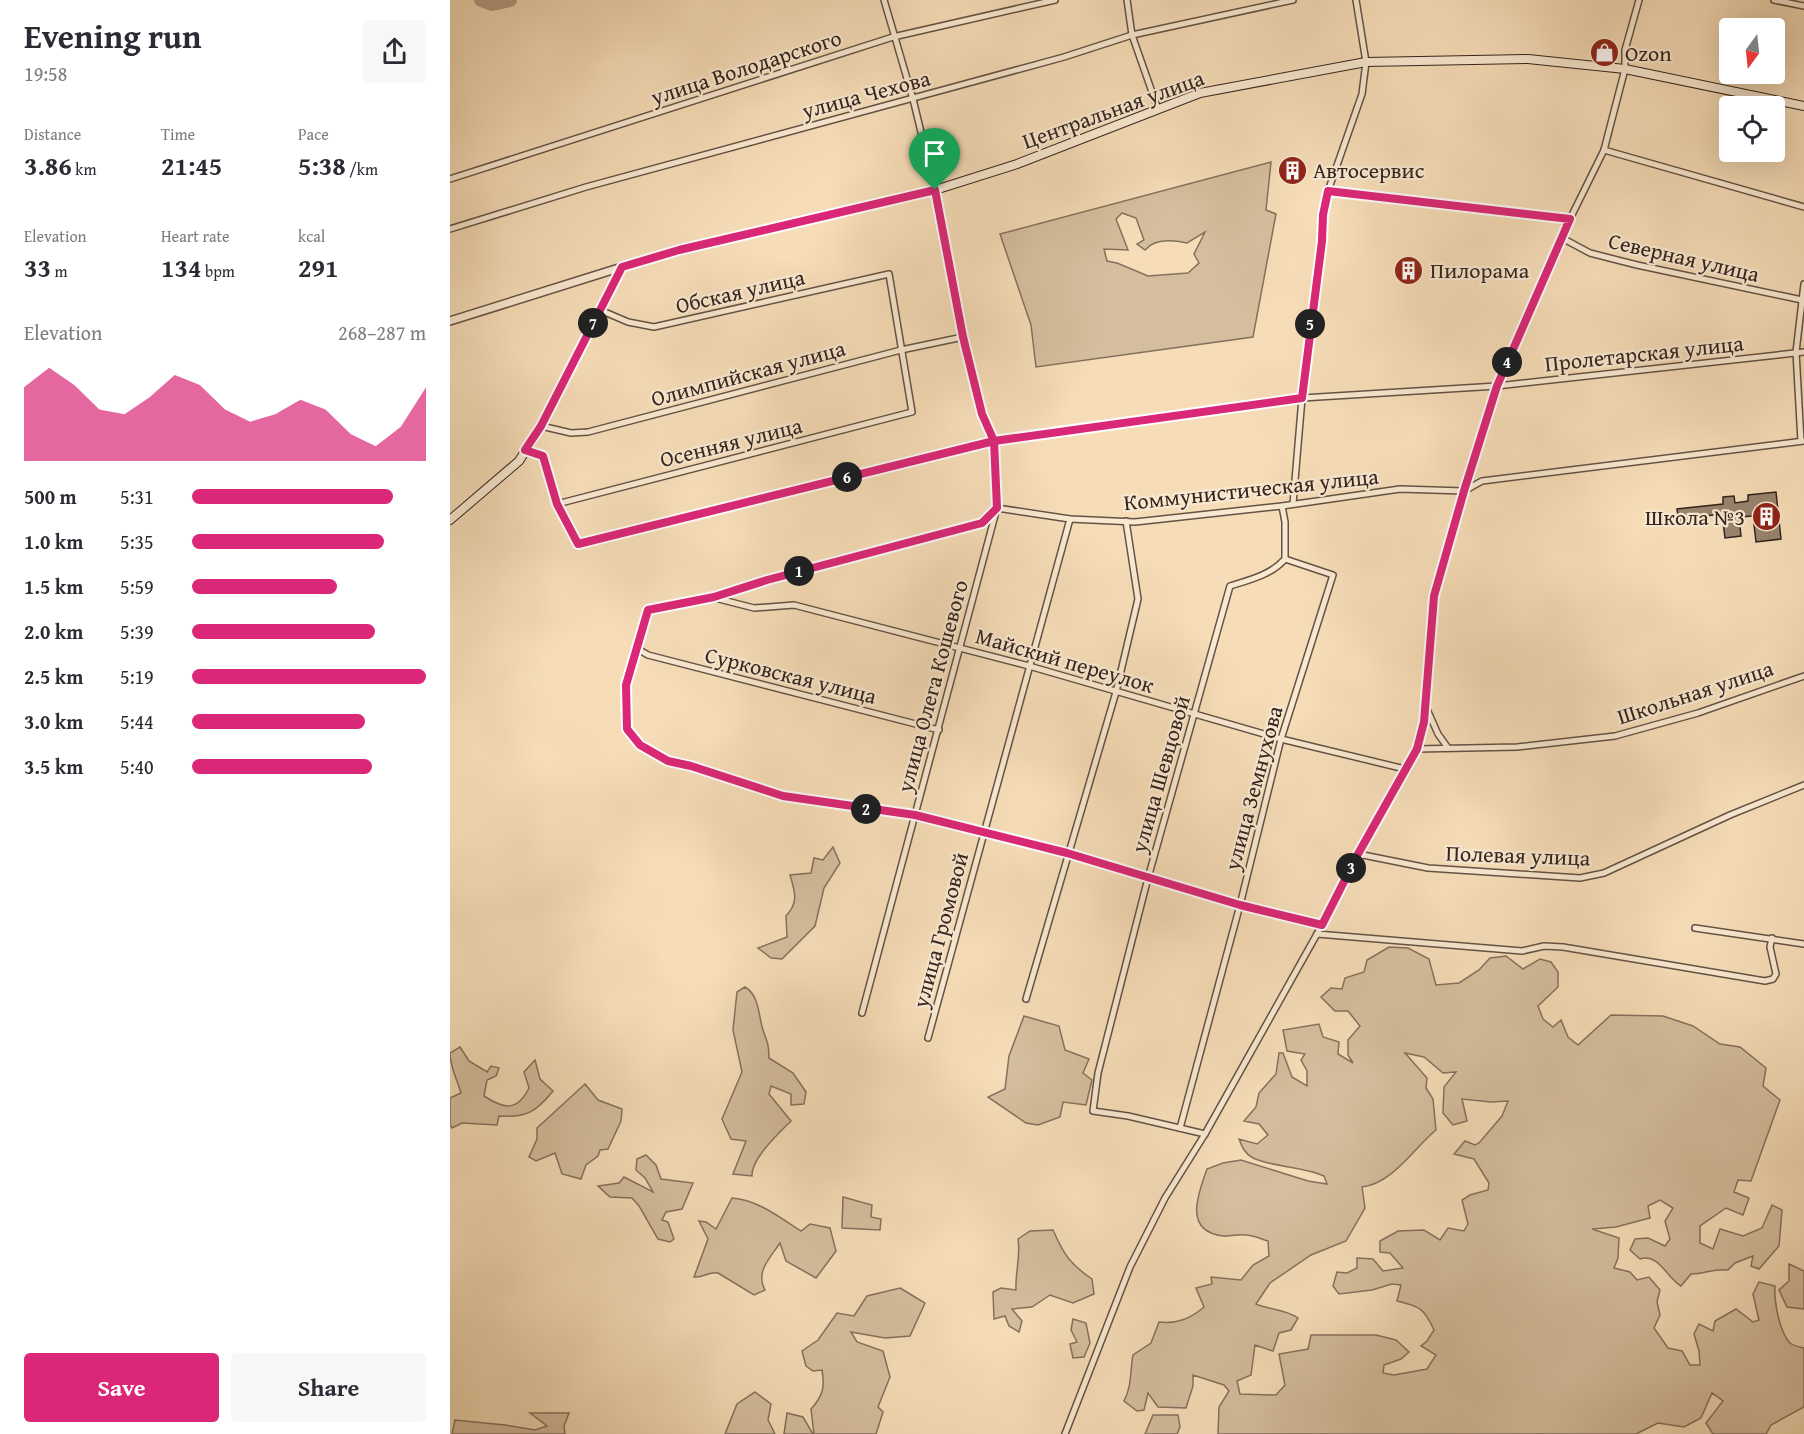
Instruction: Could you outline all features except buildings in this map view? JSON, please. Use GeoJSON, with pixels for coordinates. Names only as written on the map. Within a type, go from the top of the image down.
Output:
{"type":"FeatureCollection","features":[{"type":"Feature","properties":{"kind":"main road","name":"Центральная улица"},"geometry":{"type":"LineString","coordinates":[[622,267],[679,250],[935,190],[1017,164],[1200,93],[1366,62],[1528,59],[1625,69],[1804,106]]}},
{"type":"Feature","properties":{"kind":"main road"},"geometry":{"type":"LineString","coordinates":[[450,520],[519,461],[541,426],[622,267]]}},
{"type":"Feature","properties":{"kind":"street"},"geometry":{"type":"LineString","coordinates":[[884,0],[913,99],[935,190],[963,337],[982,414],[994,441]]}},
{"type":"Feature","properties":{"kind":"street","name":"улица Володарского"},"geometry":{"type":"LineString","coordinates":[[450,179],[893,37],[1055,0]]}},
{"type":"Feature","properties":{"kind":"street"},"geometry":{"type":"LineString","coordinates":[[1127,0],[1132,35],[1158,109]]}},
{"type":"Feature","properties":{"kind":"street","name":"улица Чехова"},"geometry":{"type":"LineString","coordinates":[[450,229],[586,187],[1064,57],[1132,35],[1293,0]]}},
{"type":"Feature","properties":{"kind":"street"},"geometry":{"type":"LineString","coordinates":[[1293,504],[1302,398],[1322,241],[1323,215],[1328,191],[1362,94],[1366,62],[1356,0]]}},
{"type":"Feature","properties":{"kind":"street"},"geometry":{"type":"LineString","coordinates":[[1065,1434],[1130,1267],[1166,1198],[1233,1085],[1322,925],[1358,854],[1417,749],[1424,722],[1434,596],[1464,491],[1497,386],[1570,219],[1605,150],[1625,69],[1625,50],[1639,0]]}},
{"type":"Feature","properties":{"kind":"street"},"geometry":{"type":"LineString","coordinates":[[1774,0],[1804,6]]}},
{"type":"Feature","properties":{"kind":"street"},"geometry":{"type":"LineString","coordinates":[[1605,150],[1804,207]]}},
{"type":"Feature","properties":{"kind":"street"},"geometry":{"type":"LineString","coordinates":[[1328,191],[1570,219]]}},
{"type":"Feature","properties":{"kind":"street","name":"Северная улица"},"geometry":{"type":"LineString","coordinates":[[1562,238],[1590,253],[1802,300]]}},
{"type":"Feature","properties":{"kind":"street","name":"Центральная улица"},"geometry":{"type":"LineString","coordinates":[[450,321],[622,267]]}},
{"type":"Feature","properties":{"kind":"street","name":"Обская улица"},"geometry":{"type":"LineString","coordinates":[[600,310],[628,322],[654,327],[889,274],[901,350]]}},
{"type":"Feature","properties":{"kind":"street"},"geometry":{"type":"LineString","coordinates":[[1802,441],[1796,352],[1804,284]]}},
{"type":"Feature","properties":{"kind":"street","name":"Олимпийская улица"},"geometry":{"type":"LineString","coordinates":[[541,426],[571,433],[588,432],[901,350],[963,337]]}},
{"type":"Feature","properties":{"kind":"street","name":"Осенняя улица"},"geometry":{"type":"LineString","coordinates":[[557,504],[912,412],[901,350]]}},
{"type":"Feature","properties":{"kind":"street","name":"Пролетарская улица"},"geometry":{"type":"LineString","coordinates":[[557,504],[578,544],[994,441],[1302,398],[1497,386],[1804,352]]}},
{"type":"Feature","properties":{"kind":"street","name":"улица Олега Кошевого"},"geometry":{"type":"LineString","coordinates":[[862,1012],[997,508],[994,441]]}},
{"type":"Feature","properties":{"kind":"street","name":"Коммунистическая улица"},"geometry":{"type":"LineString","coordinates":[[997,508],[1070,519],[1126,521],[1282,506],[1400,489],[1464,491],[1482,481],[1802,441]]}},
{"type":"Feature","properties":{"kind":"street"},"geometry":{"type":"LineString","coordinates":[[525,450],[543,456],[557,504]]}},
{"type":"Feature","properties":{"kind":"street"},"geometry":{"type":"LineString","coordinates":[[1282,506],[1285,522],[1285,559]]}},
{"type":"Feature","properties":{"kind":"street"},"geometry":{"type":"LineString","coordinates":[[997,508],[982,523],[767,580],[714,597],[648,610],[626,685],[627,729],[640,745],[668,761],[691,766],[783,796],[915,815],[1067,853],[1240,905],[1322,925]]}},
{"type":"Feature","properties":{"kind":"street","name":"улица Громовой"},"geometry":{"type":"LineString","coordinates":[[928,1038],[1070,519]]}},
{"type":"Feature","properties":{"kind":"street"},"geometry":{"type":"LineString","coordinates":[[1026,999],[1116,692],[1138,599],[1126,521]]}},
{"type":"Feature","properties":{"kind":"street","name":"улица Шевцовой"},"geometry":{"type":"LineString","coordinates":[[1180,1128],[1128,1116],[1093,1111],[1104,1050],[1148,878],[1230,586],[1263,575],[1285,559]]}},
{"type":"Feature","properties":{"kind":"street","name":"улица Земнухова"},"geometry":{"type":"LineString","coordinates":[[1180,1128],[1240,905],[1281,739],[1333,575],[1285,559]]}},
{"type":"Feature","properties":{"kind":"street","name":"Майский переулок"},"geometry":{"type":"LineString","coordinates":[[714,597],[754,608],[794,605],[1029,666],[1281,739],[1405,769]]}},
{"type":"Feature","properties":{"kind":"street","name":"Сурковская улица"},"geometry":{"type":"LineString","coordinates":[[636,648],[648,655],[939,730]]}},
{"type":"Feature","properties":{"kind":"street","name":"Школьная улица"},"geometry":{"type":"LineString","coordinates":[[1417,749],[1517,747],[1615,736],[1698,713],[1804,675]]}},
{"type":"Feature","properties":{"kind":"street"},"geometry":{"type":"LineString","coordinates":[[1425,705],[1438,734],[1448,748]]}},
{"type":"Feature","properties":{"kind":"street","name":"Полевая улица"},"geometry":{"type":"LineString","coordinates":[[1358,854],[1428,868],[1580,878],[1604,873],[1730,815],[1804,785]]}},
{"type":"Feature","properties":{"kind":"street"},"geometry":{"type":"LineString","coordinates":[[1695,928],[1804,944]]}},
{"type":"Feature","properties":{"kind":"street"},"geometry":{"type":"LineString","coordinates":[[1317,934],[1522,951],[1544,946],[1563,947],[1765,981],[1773,979],[1776,974],[1770,947],[1772,938]]}},
{"type":"Feature","properties":{"kind":"street"},"geometry":{"type":"LineString","coordinates":[[1180,1128],[1205,1134]]}},
{"type":"Feature","properties":{"kind":"shaded area"},"geometry":{"type":"Polygon","coordinates":[[[1271,162],[1266,210],[1276,214],[1253,337],[1036,367],[1031,325],[1000,234],[1271,162]],[[1122,213],[1116,219],[1128,250],[1104,249],[1107,261],[1148,276],[1188,273],[1199,263],[1194,254],[1205,232],[1187,243],[1159,242],[1145,250],[1137,244],[1144,240],[1136,218],[1122,213]]]}},
{"type":"Feature","properties":{"kind":"shaded area"},"geometry":{"type":"Polygon","coordinates":[[[833,847],[840,863],[824,888],[815,926],[782,959],[771,958],[758,948],[787,937],[786,916],[793,906],[795,897],[790,875],[811,873],[814,858],[823,860],[833,847]]]}},
{"type":"Feature","properties":{"kind":"shaded area"},"geometry":{"type":"Polygon","coordinates":[[[1389,947],[1408,948],[1429,959],[1436,985],[1459,983],[1479,970],[1490,958],[1506,956],[1523,969],[1540,959],[1551,962],[1558,972],[1558,987],[1538,1006],[1543,1019],[1553,1027],[1561,1020],[1568,1037],[1578,1045],[1611,1015],[1663,1016],[1693,1026],[1720,1044],[1740,1047],[1766,1068],[1763,1086],[1780,1100],[1751,1181],[1738,1180],[1734,1192],[1749,1198],[1743,1215],[1726,1208],[1700,1226],[1700,1243],[1713,1249],[1720,1229],[1743,1236],[1762,1228],[1772,1205],[1782,1210],[1779,1246],[1759,1269],[1751,1266],[1753,1256],[1735,1263],[1728,1270],[1691,1274],[1681,1286],[1652,1259],[1640,1259],[1630,1250],[1635,1239],[1648,1238],[1665,1246],[1670,1239],[1665,1221],[1673,1208],[1660,1200],[1648,1206],[1650,1218],[1616,1227],[1592,1229],[1619,1238],[1618,1258],[1614,1268],[1630,1272],[1637,1280],[1649,1277],[1660,1290],[1657,1302],[1660,1315],[1654,1328],[1668,1348],[1682,1351],[1690,1365],[1700,1365],[1694,1334],[1699,1324],[1713,1331],[1715,1321],[1736,1309],[1753,1322],[1759,1320],[1753,1294],[1759,1282],[1775,1286],[1776,1307],[1786,1338],[1795,1346],[1804,1348],[1804,1407],[1771,1425],[1766,1434],[1713,1434],[1706,1423],[1723,1401],[1712,1393],[1701,1418],[1684,1427],[1658,1423],[1636,1434],[1218,1434],[1219,1407],[1229,1391],[1224,1385],[1193,1375],[1193,1386],[1186,1408],[1158,1407],[1148,1393],[1144,1410],[1137,1411],[1124,1401],[1130,1384],[1133,1355],[1151,1343],[1159,1322],[1183,1320],[1194,1315],[1204,1307],[1196,1288],[1212,1284],[1211,1277],[1241,1280],[1253,1265],[1269,1256],[1268,1241],[1249,1235],[1223,1236],[1210,1233],[1202,1227],[1197,1209],[1200,1188],[1207,1169],[1241,1160],[1308,1181],[1327,1184],[1324,1176],[1316,1173],[1270,1164],[1253,1158],[1246,1152],[1239,1139],[1257,1144],[1268,1135],[1259,1124],[1244,1121],[1256,1107],[1259,1093],[1276,1074],[1279,1053],[1283,1053],[1292,1077],[1307,1086],[1307,1071],[1301,1060],[1305,1054],[1287,1051],[1283,1030],[1319,1024],[1323,1037],[1339,1042],[1338,1054],[1353,1063],[1348,1055],[1348,1040],[1360,1026],[1348,1011],[1335,1011],[1321,997],[1331,988],[1342,989],[1345,978],[1364,972],[1367,960],[1389,947]],[[1405,1053],[1427,1078],[1426,1088],[1433,1099],[1436,1130],[1393,1172],[1373,1184],[1362,1187],[1365,1208],[1346,1241],[1311,1255],[1270,1283],[1256,1304],[1298,1318],[1291,1330],[1279,1333],[1273,1351],[1255,1345],[1251,1375],[1237,1381],[1240,1394],[1276,1395],[1285,1385],[1279,1354],[1308,1349],[1311,1335],[1376,1335],[1396,1340],[1409,1352],[1401,1359],[1384,1365],[1383,1373],[1394,1375],[1427,1369],[1436,1355],[1421,1346],[1434,1330],[1424,1312],[1397,1301],[1401,1285],[1392,1284],[1372,1290],[1339,1294],[1333,1286],[1337,1272],[1347,1273],[1357,1268],[1357,1258],[1373,1259],[1383,1271],[1403,1268],[1390,1253],[1380,1252],[1380,1241],[1398,1231],[1424,1230],[1440,1240],[1448,1228],[1464,1231],[1468,1224],[1462,1200],[1488,1190],[1489,1183],[1474,1159],[1454,1154],[1465,1141],[1475,1145],[1479,1143],[1502,1116],[1508,1101],[1462,1099],[1467,1121],[1453,1125],[1443,1113],[1444,1087],[1456,1072],[1443,1073],[1424,1057],[1405,1053]]]}},
{"type":"Feature","properties":{"kind":"shaded area"},"geometry":{"type":"Polygon","coordinates":[[[745,987],[753,995],[758,1006],[761,1024],[768,1043],[769,1058],[793,1073],[806,1092],[804,1104],[791,1105],[791,1094],[771,1086],[769,1094],[791,1121],[760,1155],[752,1176],[733,1174],[746,1141],[731,1139],[722,1119],[742,1072],[733,1030],[737,992],[745,987]]]}},
{"type":"Feature","properties":{"kind":"shaded area"},"geometry":{"type":"Polygon","coordinates":[[[1024,1016],[1059,1026],[1065,1050],[1089,1059],[1083,1073],[1092,1080],[1086,1105],[1063,1102],[1060,1117],[1038,1125],[1026,1123],[988,1097],[1005,1089],[1009,1056],[1024,1016]]]}},
{"type":"Feature","properties":{"kind":"shaded area"},"geometry":{"type":"Polygon","coordinates":[[[460,1047],[469,1061],[487,1072],[491,1066],[499,1068],[496,1076],[487,1080],[484,1096],[498,1104],[510,1106],[520,1101],[529,1088],[524,1072],[535,1060],[540,1079],[553,1091],[536,1109],[530,1112],[516,1116],[499,1116],[497,1125],[462,1123],[452,1128],[450,1098],[461,1093],[452,1068],[450,1053],[460,1047]]]}},
{"type":"Feature","properties":{"kind":"shaded area"},"geometry":{"type":"Polygon","coordinates":[[[585,1084],[598,1100],[622,1109],[621,1121],[608,1149],[600,1150],[598,1156],[586,1165],[581,1179],[562,1174],[555,1153],[536,1161],[529,1157],[537,1139],[537,1128],[585,1084]]]}},
{"type":"Feature","properties":{"kind":"shaded area"},"geometry":{"type":"Polygon","coordinates":[[[646,1155],[656,1165],[661,1179],[693,1183],[682,1209],[666,1212],[662,1220],[668,1222],[674,1239],[670,1242],[658,1239],[632,1198],[610,1197],[598,1186],[619,1183],[624,1177],[653,1192],[645,1178],[636,1170],[637,1159],[646,1155]]]}},
{"type":"Feature","properties":{"kind":"shaded area"},"geometry":{"type":"Polygon","coordinates":[[[843,1197],[872,1205],[871,1217],[881,1219],[880,1230],[842,1228],[843,1197]]]}},
{"type":"Feature","properties":{"kind":"shaded area"},"geometry":{"type":"Polygon","coordinates":[[[732,1198],[751,1202],[801,1231],[810,1224],[830,1228],[836,1251],[816,1278],[786,1261],[780,1243],[763,1271],[762,1283],[765,1290],[754,1295],[718,1273],[694,1277],[708,1239],[699,1221],[706,1222],[716,1229],[732,1198]]]}},
{"type":"Feature","properties":{"kind":"shaded area"},"geometry":{"type":"Polygon","coordinates":[[[1053,1230],[1068,1258],[1092,1279],[1094,1294],[1073,1303],[1050,1295],[1032,1307],[1012,1309],[1022,1321],[1019,1332],[1009,1326],[1005,1316],[994,1319],[993,1292],[1001,1288],[1016,1290],[1018,1239],[1030,1231],[1053,1230]]]}},
{"type":"Feature","properties":{"kind":"shaded area"},"geometry":{"type":"Polygon","coordinates":[[[1789,1264],[1804,1271],[1804,1309],[1787,1307],[1779,1290],[1789,1281],[1789,1264]]]}},
{"type":"Feature","properties":{"kind":"shaded area"},"geometry":{"type":"Polygon","coordinates":[[[900,1288],[925,1303],[910,1336],[885,1338],[851,1332],[857,1342],[883,1351],[890,1377],[878,1407],[883,1412],[876,1434],[814,1434],[811,1409],[821,1395],[823,1376],[822,1370],[813,1371],[806,1366],[802,1351],[818,1340],[837,1313],[854,1316],[867,1296],[900,1288]]]}},
{"type":"Feature","properties":{"kind":"shaded area"},"geometry":{"type":"Polygon","coordinates":[[[1073,1319],[1086,1323],[1090,1343],[1084,1357],[1073,1358],[1070,1344],[1077,1342],[1071,1330],[1073,1319]]]}},
{"type":"Feature","properties":{"kind":"shaded area"},"geometry":{"type":"Polygon","coordinates":[[[755,1392],[771,1404],[768,1420],[775,1434],[725,1434],[737,1404],[755,1392]]]}},
{"type":"Feature","properties":{"kind":"shaded area"},"geometry":{"type":"Polygon","coordinates":[[[530,1413],[569,1413],[564,1426],[565,1434],[452,1434],[455,1420],[535,1430],[547,1426],[530,1413]]]}},
{"type":"Feature","properties":{"kind":"shaded area"},"geometry":{"type":"Polygon","coordinates":[[[787,1413],[803,1417],[813,1434],[784,1434],[787,1413]]]}},
{"type":"Feature","properties":{"kind":"shaded area"},"geometry":{"type":"Polygon","coordinates":[[[1153,1415],[1178,1415],[1180,1427],[1177,1434],[1145,1434],[1153,1415]]]}},
{"type":"Feature","properties":{"kind":"waterway"},"geometry":{"type":"LineString","coordinates":[[481,0],[492,4],[510,0]]}},
{"type":"Feature","properties":{"kind":"place","name":"Ozon"},"geometry":{"type":"Point","coordinates":[1604,53]}},
{"type":"Feature","properties":{"kind":"place","name":"Автосервис"},"geometry":{"type":"Point","coordinates":[1292,170]}},
{"type":"Feature","properties":{"kind":"place","name":"Пилорама"},"geometry":{"type":"Point","coordinates":[1409,270]}},
{"type":"Feature","properties":{"kind":"place","name":"Школа №3"},"geometry":{"type":"Point","coordinates":[1766,517]}},
{"type":"Feature","properties":{"kind":"route"},"geometry":{"type":"LineString","coordinates":[[935,190],[679,250],[622,267],[541,426],[525,450],[543,456],[557,504],[578,544],[994,441],[1302,398],[1322,241],[1323,215],[1328,191],[1570,219],[1497,386],[1464,491],[1434,596],[1424,722],[1417,749],[1358,854],[1322,925],[1240,905],[1067,853],[915,815],[783,796],[691,766],[668,761],[640,745],[627,729],[626,685],[648,610],[714,597],[767,580],[982,523],[997,508],[994,441],[982,414],[963,337],[935,190]]}}]}
